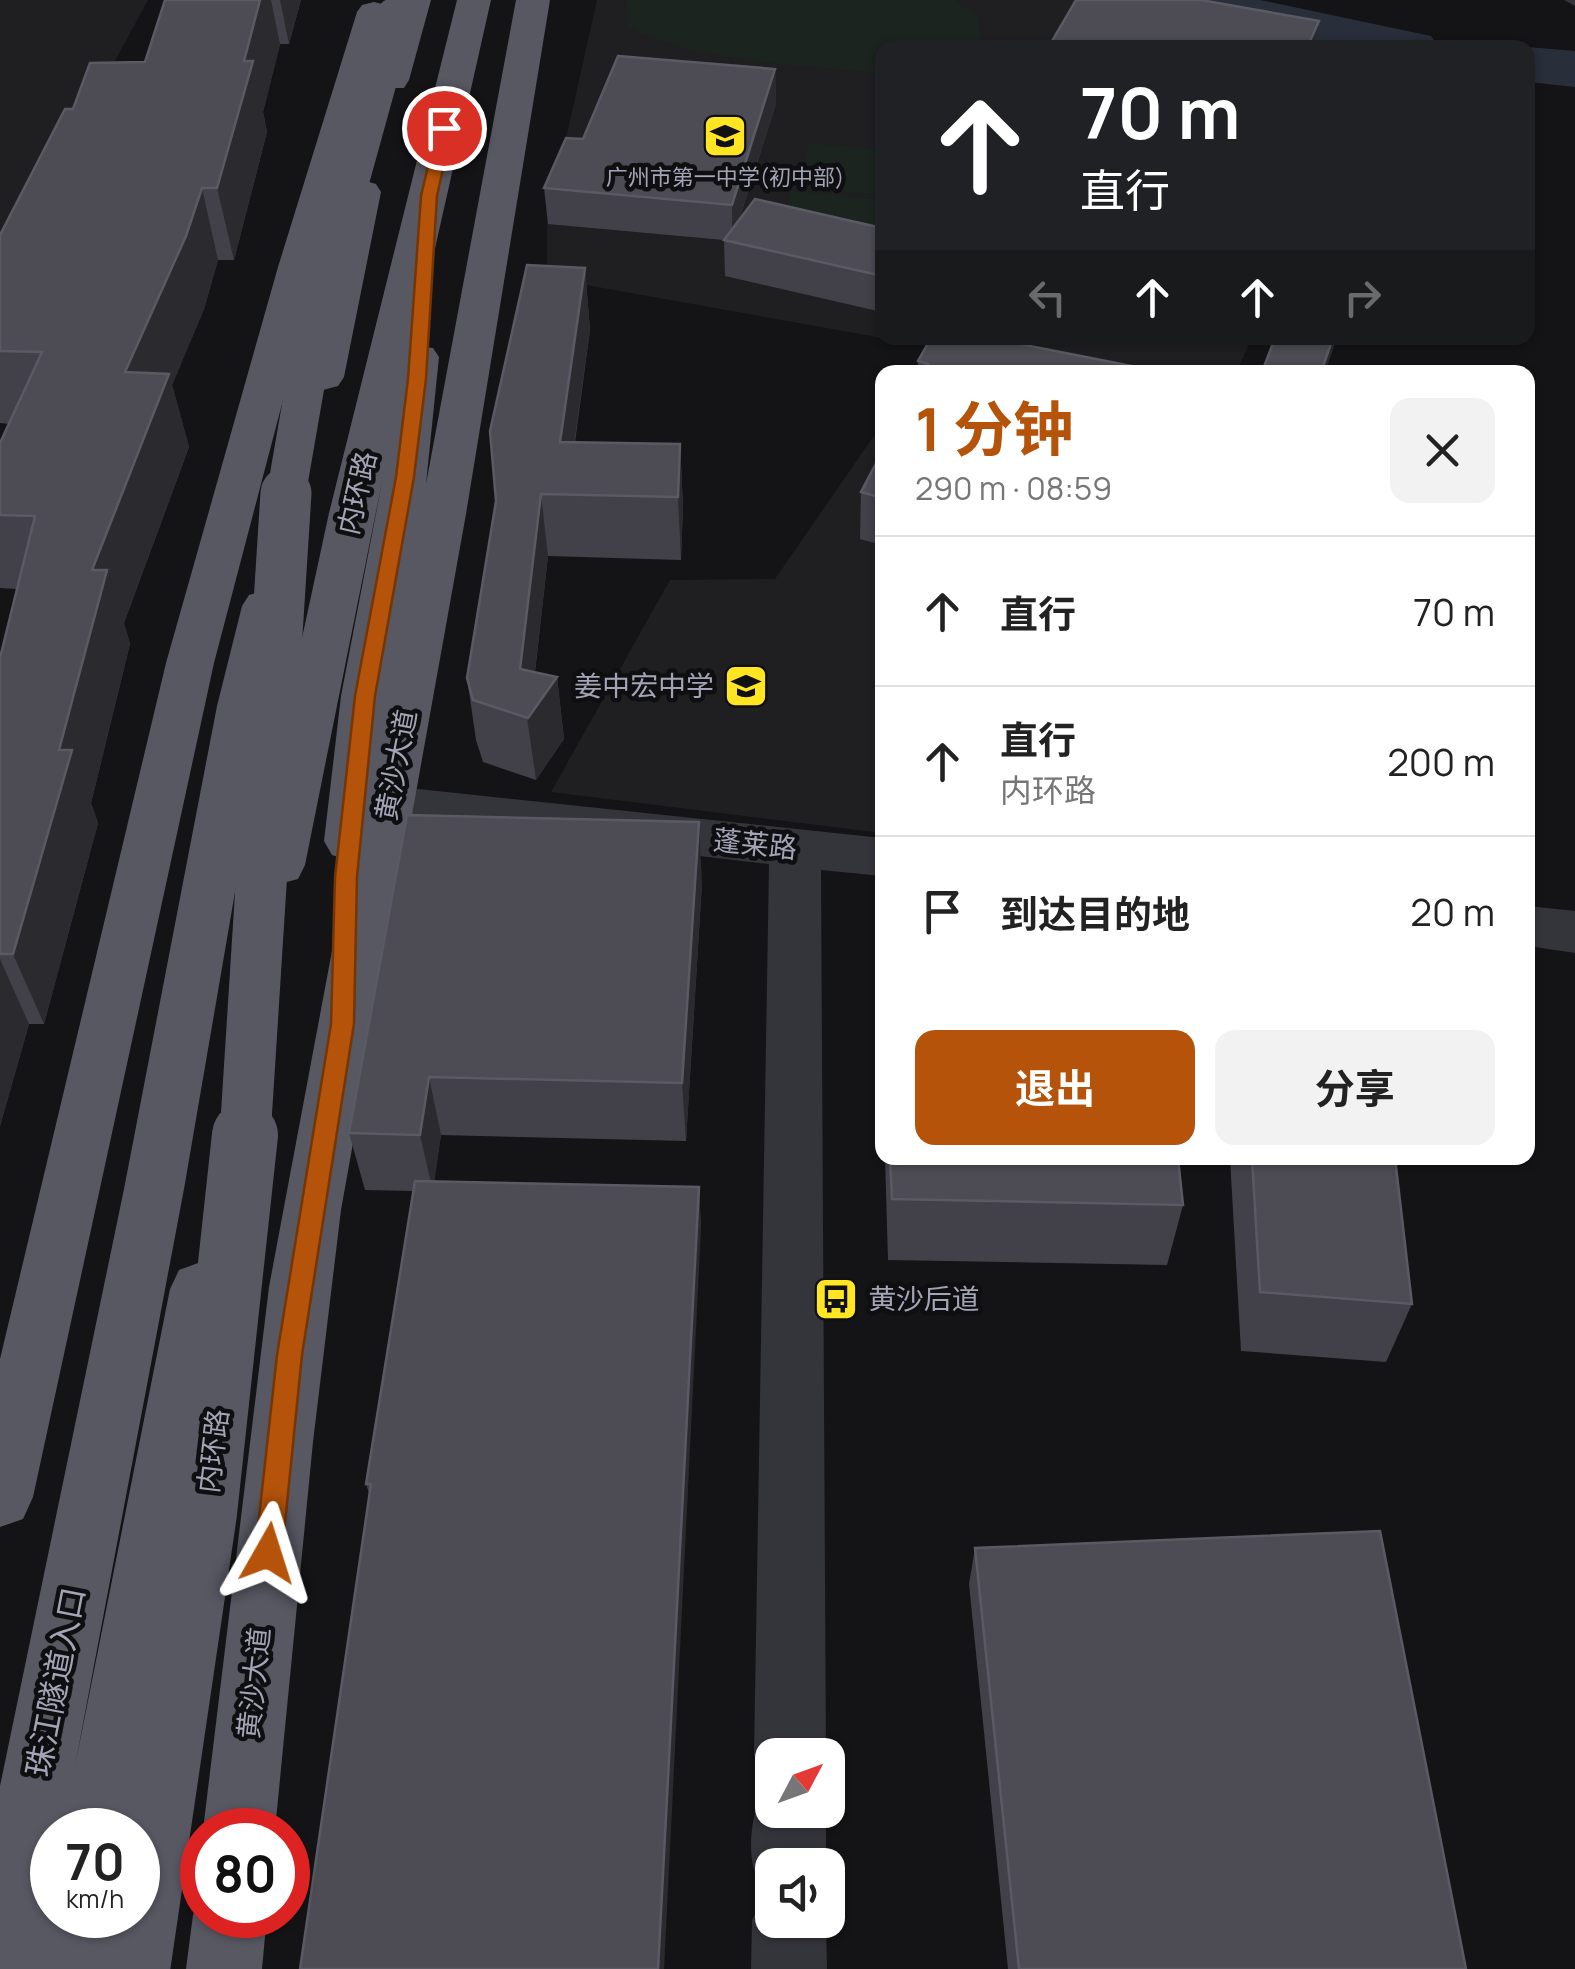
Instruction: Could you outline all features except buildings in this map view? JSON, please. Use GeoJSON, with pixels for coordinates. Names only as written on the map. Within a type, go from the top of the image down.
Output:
{"type":"FeatureCollection","features":[{"type":"Feature","properties":{"kind":"highway"},"geometry":{"type":"LineString","coordinates":[[0,1497],[190,662],[298,267],[378,0]]}},
{"type":"Feature","properties":{"kind":"highway","name":"黄沙大道"},"geometry":{"type":"LineString","coordinates":[[241,1808],[290,1355],[342,1024],[390,804],[465,396],[496,183],[533,0]]}},
{"type":"Feature","properties":{"kind":"highway"},"geometry":{"type":"LineString","coordinates":[[122,954],[242,706],[331,344],[364,276],[438,9]]}},
{"type":"Feature","properties":{"kind":"highway","name":"内环路"},"geometry":{"type":"LineString","coordinates":[[104,1808],[300,759],[387,360],[429,196],[438,9]]}},
{"type":"Feature","properties":{"kind":"highway","name":"内环路"},"geometry":{"type":"LineString","coordinates":[[137,1969],[193,1607],[226,1347],[254,1030],[276,598],[292,454],[322,279],[438,9]]}},
{"type":"Feature","properties":{"kind":"highway"},"geometry":{"type":"LineString","coordinates":[[342,1024],[346,877],[365,696],[410,438],[429,196]]}},
{"type":"Feature","properties":{"kind":"highway","name":"珠江隧道入口"},"geometry":{"type":"LineString","coordinates":[[0,1968],[154,1189],[242,706]]}},
{"type":"Feature","properties":{"kind":"highway"},"geometry":{"type":"LineString","coordinates":[[74,1969],[80,1938]]}},
{"type":"Feature","properties":{"kind":"highway"},"geometry":{"type":"LineString","coordinates":[[224,1969],[227,1938]]}},
{"type":"Feature","properties":{"kind":"street","name":"蓬莱路"},"geometry":{"type":"LineString","coordinates":[[390,804],[875,856]]}},
{"type":"Feature","properties":{"kind":"street"},"geometry":{"type":"LineString","coordinates":[[790,1738],[795,848]]}},
{"type":"Feature","properties":{"kind":"street"},"geometry":{"type":"LineString","coordinates":[[1535,927],[1575,932]]}},
{"type":"Feature","properties":{"kind":"street"},"geometry":{"type":"LineString","coordinates":[[789,1938],[789,1969]]}},
{"type":"Feature","properties":{"kind":"shaded area"},"geometry":{"type":"Polygon","coordinates":[[[0,0],[148,0],[0,273],[0,0]]]}},
{"type":"Feature","properties":{"kind":"shaded area","name":"广州市第一中学(初中部)"},"geometry":{"type":"Polygon","coordinates":[[[597,0],[1086,0],[1284,40],[875,40],[875,337],[547,278],[547,224],[597,0]]]}},
{"type":"Feature","properties":{"kind":"shaded area"},"geometry":{"type":"Polygon","coordinates":[[[626,0],[954,0],[977,16],[981,40],[875,40],[875,73],[718,55],[655,39],[628,26],[626,0]]]}},
{"type":"Feature","properties":{"kind":"shaded area"},"geometry":{"type":"Polygon","coordinates":[[[809,143],[875,149],[875,194],[800,188],[809,143]]]}},
{"type":"Feature","properties":{"kind":"shaded area"},"geometry":{"type":"Polygon","coordinates":[[[791,191],[875,199],[875,247],[780,238],[791,191]]]}},
{"type":"Feature","properties":{"kind":"shaded area"},"geometry":{"type":"Polygon","coordinates":[[[922,345],[1249,345],[1239,365],[1034,365],[922,345]]]}},
{"type":"Feature","properties":{"kind":"shaded area","name":"姜中宏中学"},"geometry":{"type":"Polygon","coordinates":[[[875,434],[875,832],[551,792],[670,580],[775,579],[875,434]]]}},
{"type":"Feature","properties":{"kind":"waterway"},"geometry":{"type":"LineString","coordinates":[[1208,0],[1250,16],[1370,40]]}},
{"type":"Feature","properties":{"kind":"waterway"},"geometry":{"type":"LineString","coordinates":[[1535,66],[1575,69]]}},
{"type":"Feature","properties":{"kind":"place","name":"广州市第一中学(初中部)"},"geometry":{"type":"Point","coordinates":[725,136]}},
{"type":"Feature","properties":{"kind":"place","name":"姜中宏中学"},"geometry":{"type":"Point","coordinates":[746,686]}},
{"type":"Feature","properties":{"kind":"place","name":"黄沙后道"},"geometry":{"type":"Point","coordinates":[836,1299]}},
{"type":"Feature","properties":{"kind":"route"},"geometry":{"type":"LineString","coordinates":[[268,1553],[290,1355],[342,1024],[346,877],[365,696],[405,477],[417,379],[429,196],[444,128]]}}]}
